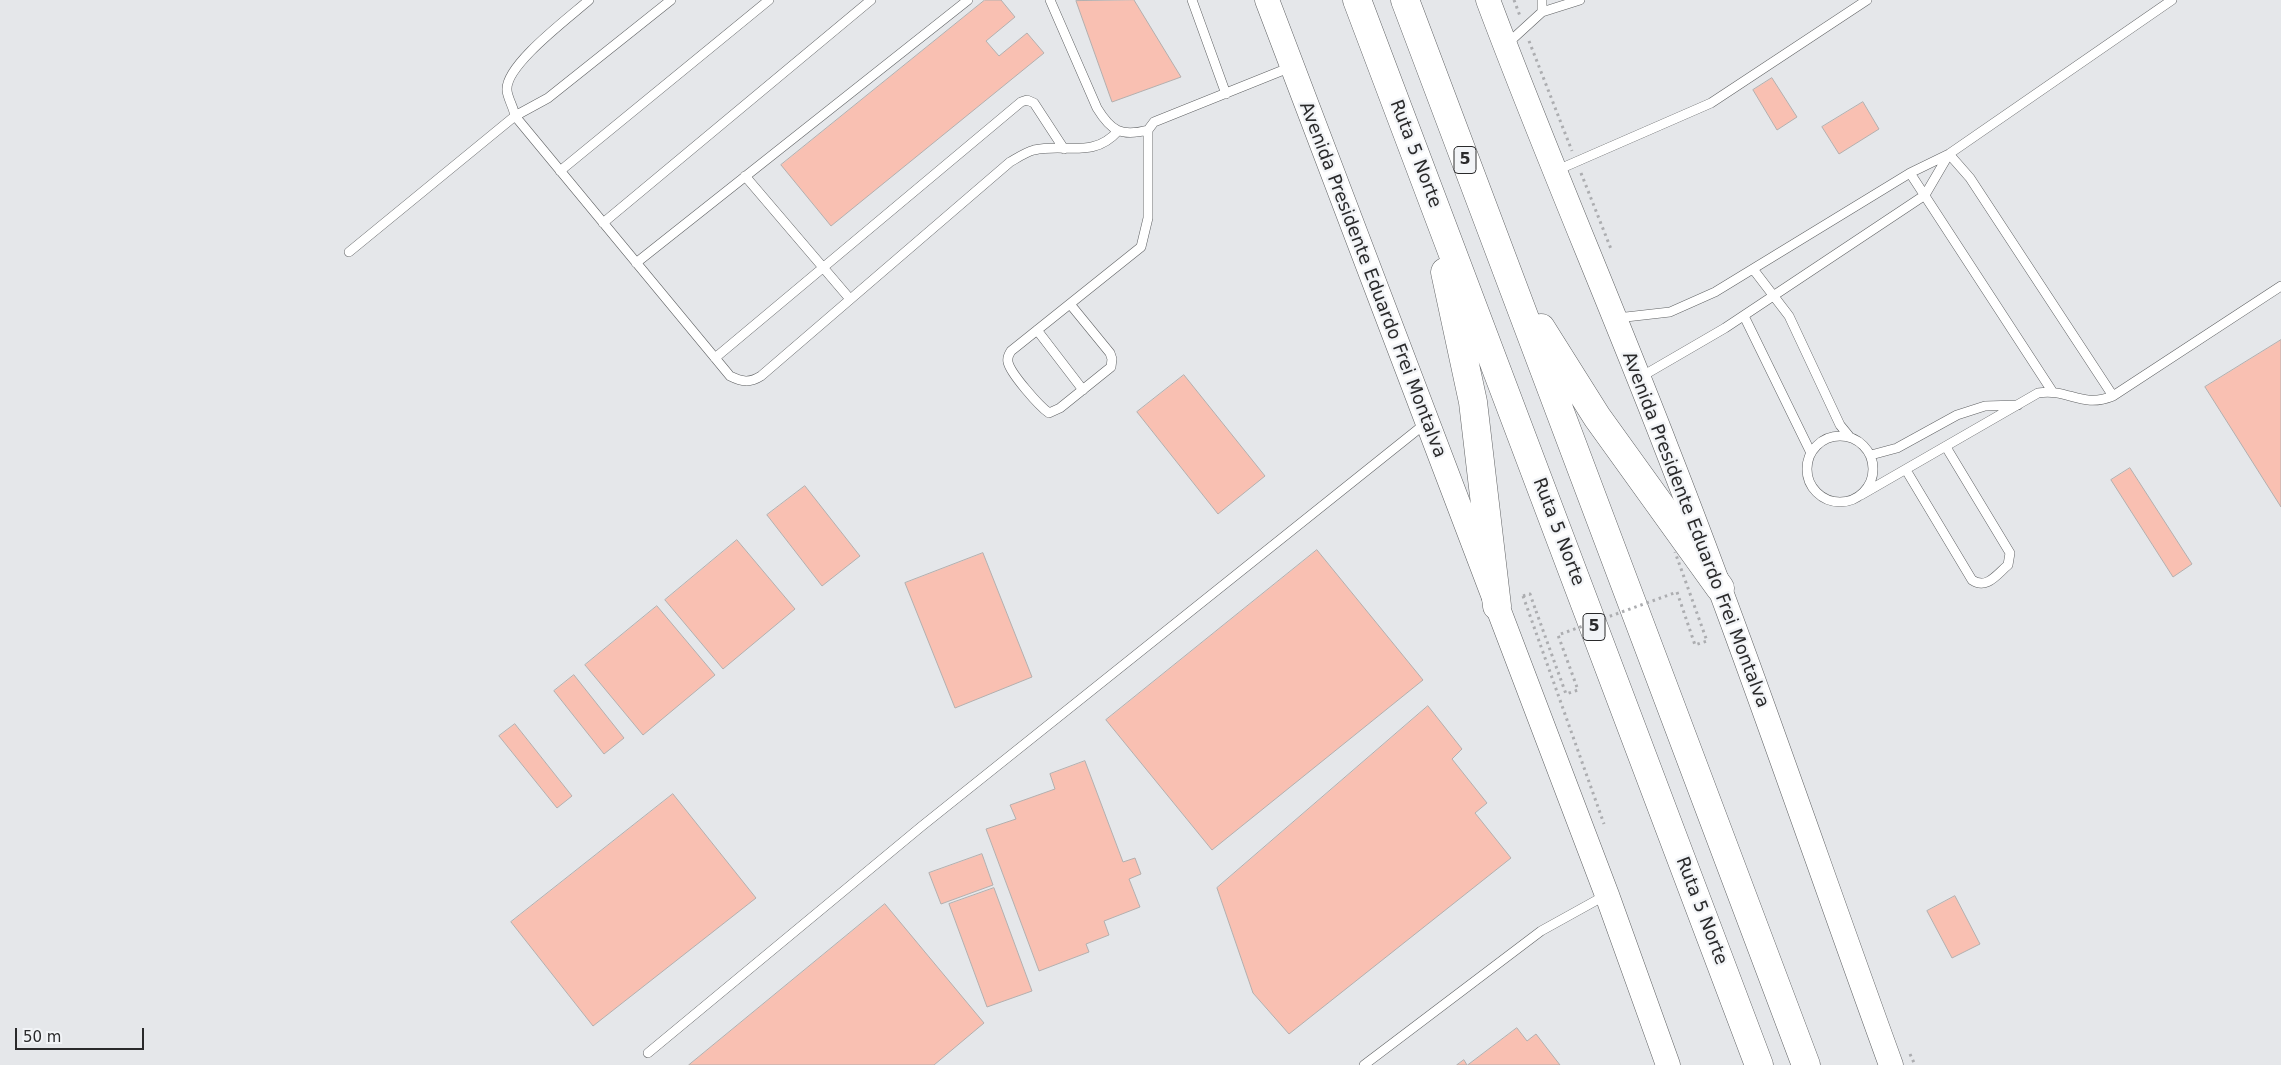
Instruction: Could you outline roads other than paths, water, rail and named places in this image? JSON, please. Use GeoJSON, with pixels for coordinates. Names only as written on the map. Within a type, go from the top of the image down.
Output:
{"type":"FeatureCollection","features":[{"type":"Feature","properties":{"kind":"highway","name":"Ruta 5 Norte"},"geometry":{"type":"LineString","coordinates":[[1357,0],[1759,1065]]}},
{"type":"Feature","properties":{"kind":"highway","name":"5"},"geometry":{"type":"LineString","coordinates":[[1405,0],[1806,1065]]}},
{"type":"Feature","properties":{"kind":"highway"},"geometry":{"type":"LineString","coordinates":[[1428,190],[1473,402],[1497,606]]}},
{"type":"Feature","properties":{"kind":"highway"},"geometry":{"type":"LineString","coordinates":[[1510,278],[1597,417],[1720,588]]}},
{"type":"Feature","properties":{"kind":"street","name":"Avenida Presidente Eduardo Frei Montalva"},"geometry":{"type":"LineString","coordinates":[[1266,0],[1607,895],[1668,1065]]}},
{"type":"Feature","properties":{"kind":"street","name":"Avenida Presidente Eduardo Frei Montalva"},"geometry":{"type":"LineString","coordinates":[[1488,0],[1720,588],[1891,1065]]}},
{"type":"Feature","properties":{"kind":"lane"},"geometry":{"type":"LineString","coordinates":[[589,0],[523,59],[510,76],[506,91],[513,106],[515,116],[730,376],[741,381],[753,381],[1010,162],[1032,150],[1099,146],[1109,141],[1118,131]]}},
{"type":"Feature","properties":{"kind":"lane"},"geometry":{"type":"LineString","coordinates":[[349,252],[515,116],[548,98],[671,0]]}},
{"type":"Feature","properties":{"kind":"lane"},"geometry":{"type":"LineString","coordinates":[[560,171],[769,0]]}},
{"type":"Feature","properties":{"kind":"lane"},"geometry":{"type":"LineString","coordinates":[[602,223],[871,0]]}},
{"type":"Feature","properties":{"kind":"lane"},"geometry":{"type":"LineString","coordinates":[[636,262],[968,0]]}},
{"type":"Feature","properties":{"kind":"lane"},"geometry":{"type":"LineString","coordinates":[[1192,0],[1226,94]]}},
{"type":"Feature","properties":{"kind":"lane"},"geometry":{"type":"LineString","coordinates":[[1542,0],[1542,12]]}},
{"type":"Feature","properties":{"kind":"lane"},"geometry":{"type":"LineString","coordinates":[[1505,46],[1542,12],[1580,0]]}},
{"type":"Feature","properties":{"kind":"lane"},"geometry":{"type":"LineString","coordinates":[[1554,171],[1711,103],[1867,0]]}},
{"type":"Feature","properties":{"kind":"lane"},"geometry":{"type":"LineString","coordinates":[[1614,318],[1670,312],[1715,292],[1910,173],[1949,154],[2172,0]]}},
{"type":"Feature","properties":{"kind":"lane"},"geometry":{"type":"LineString","coordinates":[[1052,1],[1097,108],[1106,123],[1118,131],[1132,134],[1148,130]]}},
{"type":"Feature","properties":{"kind":"lane"},"geometry":{"type":"LineString","coordinates":[[1070,304],[1110,352],[1112,367],[1060,408],[1049,413],[1042,408],[1016,376],[1008,364],[1008,357],[1011,350],[1141,246],[1148,218],[1148,130],[1154,122],[1291,67]]}},
{"type":"Feature","properties":{"kind":"lane"},"geometry":{"type":"LineString","coordinates":[[715,358],[1021,102],[1028,100],[1034,103],[1064,149]]}},
{"type":"Feature","properties":{"kind":"lane"},"geometry":{"type":"LineString","coordinates":[[1638,379],[1744,316],[1925,195],[1949,154]]}},
{"type":"Feature","properties":{"kind":"lane"},"geometry":{"type":"LineString","coordinates":[[1949,154],[1970,178],[2113,396]]}},
{"type":"Feature","properties":{"kind":"lane"},"geometry":{"type":"LineString","coordinates":[[1910,173],[2052,391]]}},
{"type":"Feature","properties":{"kind":"lane"},"geometry":{"type":"LineString","coordinates":[[745,176],[850,299]]}},
{"type":"Feature","properties":{"kind":"lane"},"geometry":{"type":"LineString","coordinates":[[1753,269],[1789,316],[1840,426],[1849,436],[1862,443],[1871,455],[1874,470],[1870,484],[1860,495]]}},
{"type":"Feature","properties":{"kind":"lane"},"geometry":{"type":"LineString","coordinates":[[1849,436],[1834,436],[1820,442],[1811,453],[1807,468],[1810,482],[1819,494],[1832,501],[1847,501],[1860,495],[2038,393],[2052,391],[2088,401],[2102,400],[2113,396],[2281,286]]}},
{"type":"Feature","properties":{"kind":"lane"},"geometry":{"type":"LineString","coordinates":[[1744,316],[1811,453]]}},
{"type":"Feature","properties":{"kind":"lane"},"geometry":{"type":"LineString","coordinates":[[1037,330],[1083,390]]}},
{"type":"Feature","properties":{"kind":"lane"},"geometry":{"type":"LineString","coordinates":[[1871,455],[1897,448],[1957,416],[1985,406],[2021,404]]}},
{"type":"Feature","properties":{"kind":"lane"},"geometry":{"type":"LineString","coordinates":[[648,1053],[922,826],[1426,423]]}},
{"type":"Feature","properties":{"kind":"lane"},"geometry":{"type":"LineString","coordinates":[[1906,470],[1972,580],[1978,585],[1986,584],[2008,565],[2010,553],[1946,447]]}},
{"type":"Feature","properties":{"kind":"lane"},"geometry":{"type":"LineString","coordinates":[[1364,1065],[1541,931],[1607,895]]}}]}
